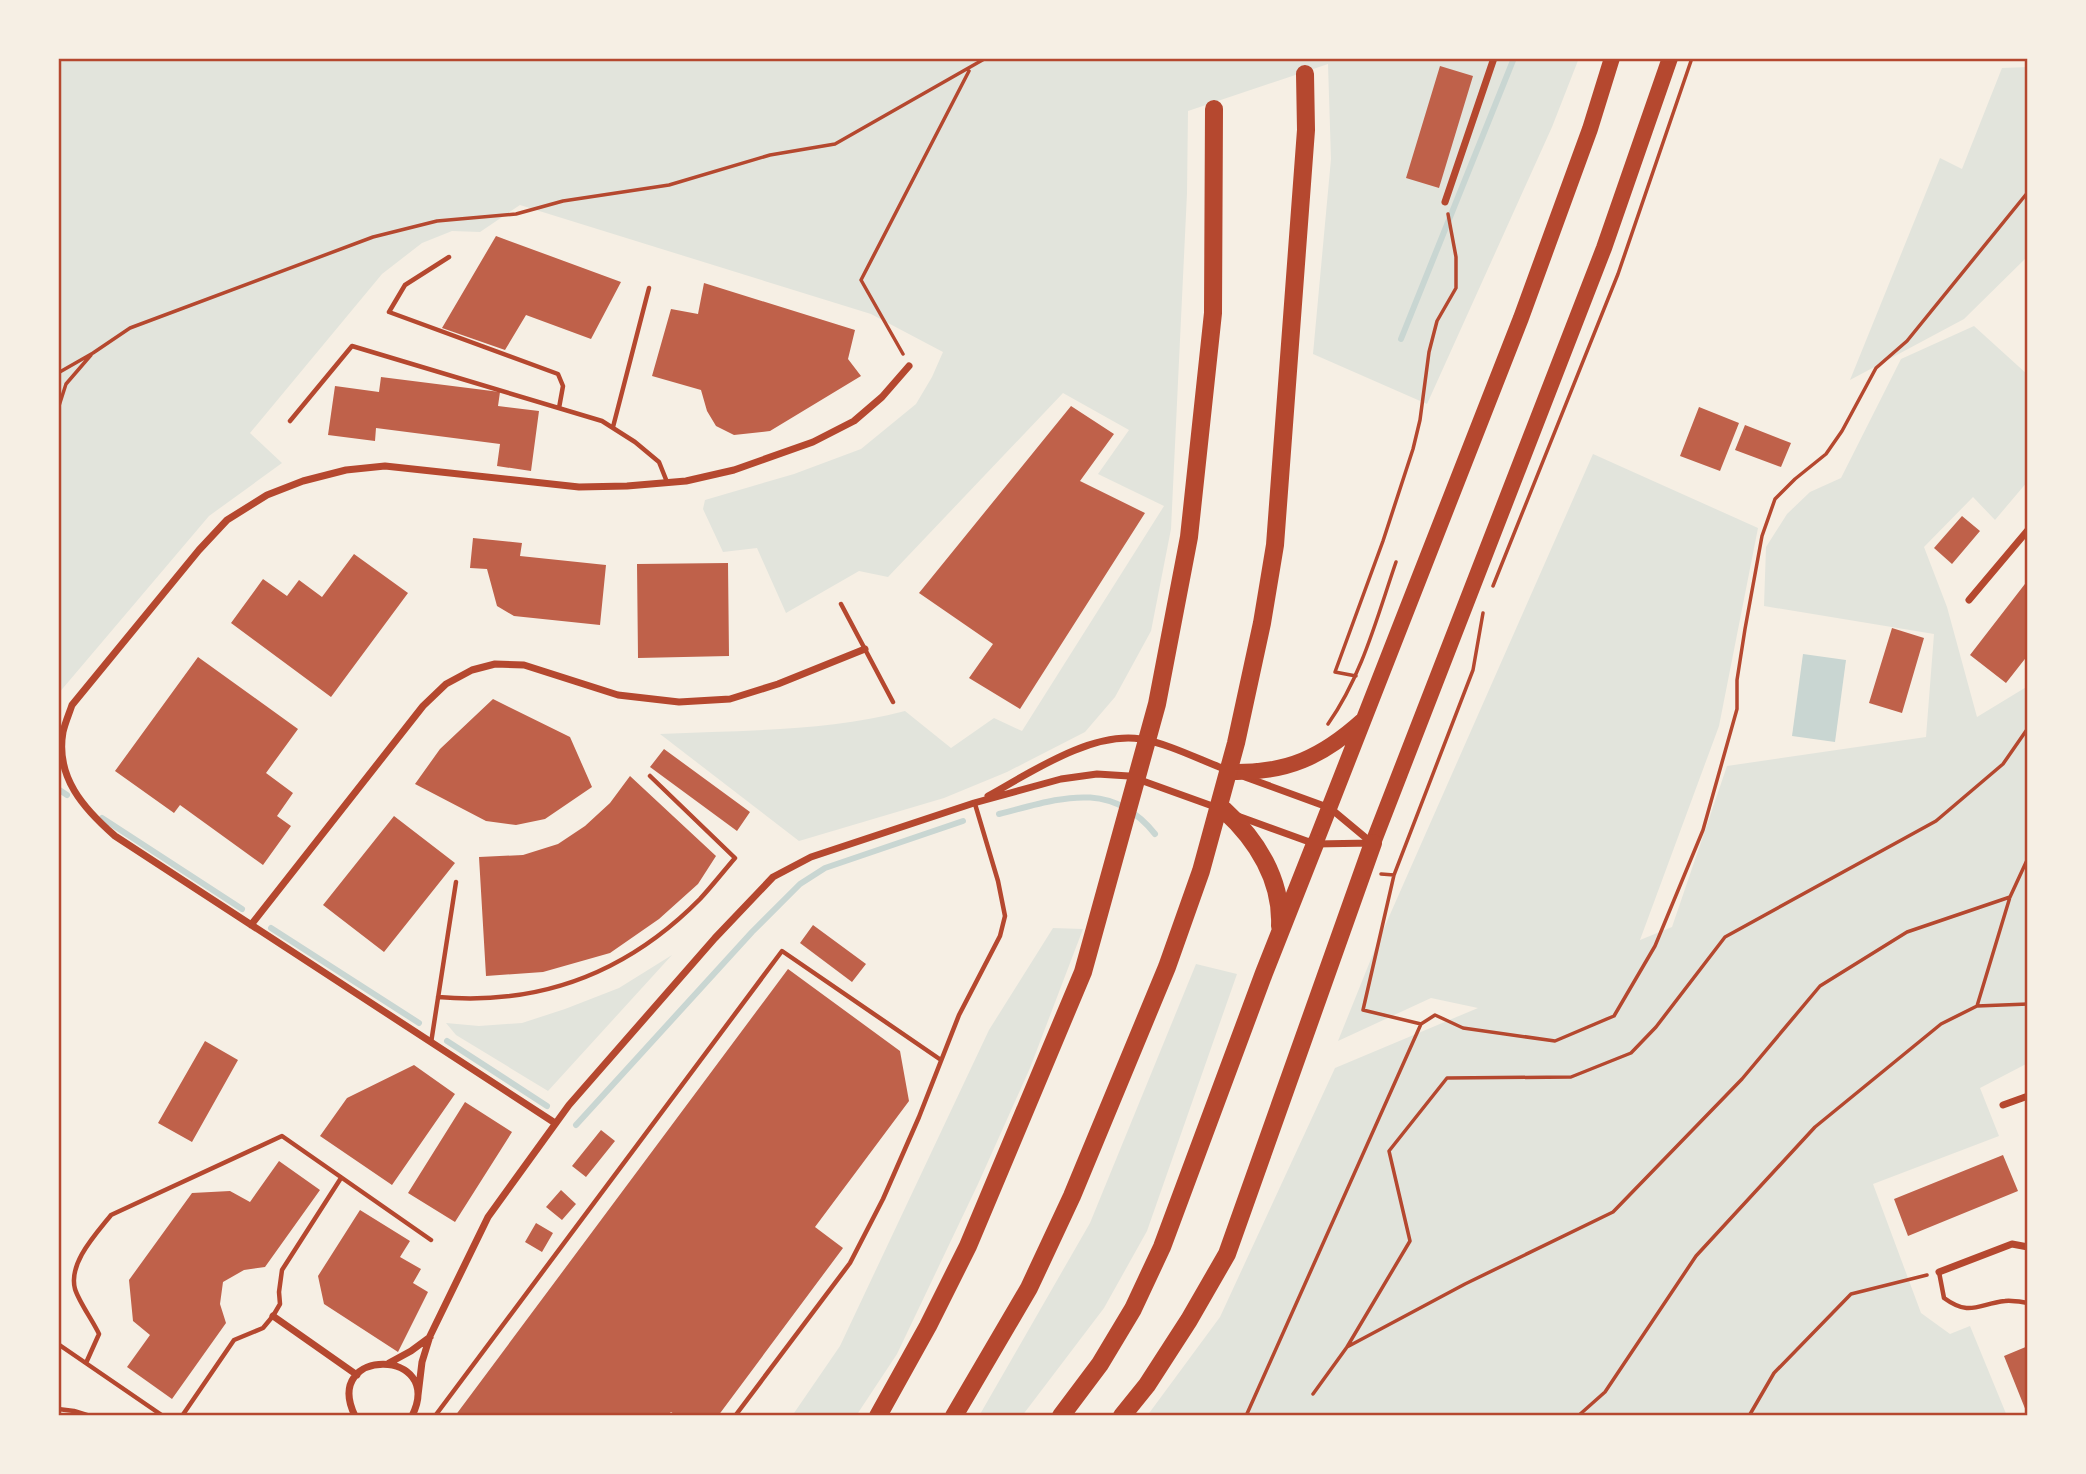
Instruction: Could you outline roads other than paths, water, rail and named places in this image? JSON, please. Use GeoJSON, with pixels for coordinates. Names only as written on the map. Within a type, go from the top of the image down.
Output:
{"type":"FeatureCollection","features":[{"type":"Feature","properties":{"kind":"highway"},"geometry":{"type":"LineString","coordinates":[[954,1416],[1029,1288],[1072,1196],[1167,967],[1201,872],[1236,743],[1262,623],[1275,545],[1306,130],[1305,74]]}},
{"type":"Feature","properties":{"kind":"highway"},"geometry":{"type":"LineString","coordinates":[[878,1416],[929,1326],[968,1246],[1083,972],[1152,724],[1189,537],[1213,313],[1214,109]]}},
{"type":"Feature","properties":{"kind":"highway"},"geometry":{"type":"LineString","coordinates":[[1224,810],[1249,835],[1270,872],[1279,898],[1280,933]]}},
{"type":"Feature","properties":{"kind":"highway"},"geometry":{"type":"LineString","coordinates":[[1122,1416],[1161,1364],[1227,1254],[1373,843]]}},
{"type":"Feature","properties":{"kind":"highway"},"geometry":{"type":"LineString","coordinates":[[1061,1416],[1100,1364],[1127,1320],[1162,1247],[1315,844]]}},
{"type":"Feature","properties":{"kind":"main road"},"geometry":{"type":"LineString","coordinates":[[1315,844],[1521,318],[1590,130],[1612,58]]}},
{"type":"Feature","properties":{"kind":"main road"},"geometry":{"type":"LineString","coordinates":[[1373,843],[1604,248],[1670,58]]}},
{"type":"Feature","properties":{"kind":"main road"},"geometry":{"type":"LineString","coordinates":[[1233,772],[1279,769],[1304,762],[1348,734],[1366,717]]}},
{"type":"Feature","properties":{"kind":"street"},"geometry":{"type":"LineString","coordinates":[[1445,202],[1494,58]]}},
{"type":"Feature","properties":{"kind":"street"},"geometry":{"type":"LineString","coordinates":[[555,1123],[115,836],[90,814],[75,793],[62,765],[63,733],[72,705],[199,550],[227,520],[267,495],[303,481],[346,470],[385,466],[579,487],[686,481],[734,470],[813,442],[855,421],[882,397],[909,366]]}},
{"type":"Feature","properties":{"kind":"street"},"geometry":{"type":"LineString","coordinates":[[1969,600],[2028,530]]}},
{"type":"Feature","properties":{"kind":"street"},"geometry":{"type":"LineString","coordinates":[[251,925],[423,706],[446,684],[472,670],[495,664],[524,665],[618,695],[678,702],[730,699],[778,684],[865,649]]}},
{"type":"Feature","properties":{"kind":"street"},"geometry":{"type":"LineString","coordinates":[[974,803],[1079,749],[1099,742],[1141,739],[1330,808],[1373,843]]}},
{"type":"Feature","properties":{"kind":"street"},"geometry":{"type":"LineString","coordinates":[[412,1416],[430,1336],[488,1217],[555,1123],[715,938],[773,877],[811,857],[974,803],[1061,779],[1113,774],[1144,781],[1315,844],[1373,843]]}},
{"type":"Feature","properties":{"kind":"street"},"geometry":{"type":"LineString","coordinates":[[2003,1105],[2028,1096]]}},
{"type":"Feature","properties":{"kind":"street"},"geometry":{"type":"LineString","coordinates":[[1939,1272],[2011,1244],[2028,1247]]}},
{"type":"Feature","properties":{"kind":"street"},"geometry":{"type":"LineString","coordinates":[[273,1316],[357,1375]]}},
{"type":"Feature","properties":{"kind":"street"},"geometry":{"type":"LineString","coordinates":[[389,1363],[430,1336]]}},
{"type":"Feature","properties":{"kind":"street"},"geometry":{"type":"LineString","coordinates":[[355,1416],[349,1393],[357,1375],[366,1367],[377,1363],[401,1367],[410,1375],[418,1395]]}},
{"type":"Feature","properties":{"kind":"lane"},"geometry":{"type":"LineString","coordinates":[[449,257],[405,285],[389,312],[558,374],[563,386],[559,408]]}},
{"type":"Feature","properties":{"kind":"lane"},"geometry":{"type":"LineString","coordinates":[[613,428],[649,288]]}},
{"type":"Feature","properties":{"kind":"lane"},"geometry":{"type":"LineString","coordinates":[[290,421],[352,346],[602,421],[635,442],[659,462],[667,482]]}},
{"type":"Feature","properties":{"kind":"lane"},"geometry":{"type":"LineString","coordinates":[[841,604],[893,702]]}},
{"type":"Feature","properties":{"kind":"lane"},"geometry":{"type":"LineString","coordinates":[[438,997],[474,1000],[558,988],[606,969],[656,937],[700,899],[735,858],[650,776]]}},
{"type":"Feature","properties":{"kind":"lane"},"geometry":{"type":"LineString","coordinates":[[735,1416],[850,1263],[883,1199],[959,1015],[1000,936],[1004,916],[998,881],[974,803]]}},
{"type":"Feature","properties":{"kind":"lane"},"geometry":{"type":"LineString","coordinates":[[432,1043],[456,882]]}},
{"type":"Feature","properties":{"kind":"lane"},"geometry":{"type":"LineString","coordinates":[[435,1416],[782,951],[941,1060]]}},
{"type":"Feature","properties":{"kind":"lane"},"geometry":{"type":"LineString","coordinates":[[86,1363],[99,1334],[75,1288],[76,1266],[96,1233],[111,1215],[282,1136],[431,1240]]}},
{"type":"Feature","properties":{"kind":"lane"},"geometry":{"type":"LineString","coordinates":[[183,1416],[234,1340],[263,1328],[273,1316],[280,1304],[282,1270],[341,1178]]}},
{"type":"Feature","properties":{"kind":"lane"},"geometry":{"type":"LineString","coordinates":[[1939,1272],[1944,1298],[1957,1308],[1981,1308],[2006,1300],[2028,1303]]}},
{"type":"Feature","properties":{"kind":"lane"},"geometry":{"type":"LineString","coordinates":[[58,1344],[163,1416]]}},
{"type":"Feature","properties":{"kind":"lane"},"geometry":{"type":"LineString","coordinates":[[58,1409],[90,1416]]}},
{"type":"Feature","properties":{"kind":"waterway"},"geometry":{"type":"LineString","coordinates":[[1401,339],[1514,58]]}},
{"type":"Feature","properties":{"kind":"waterway"},"geometry":{"type":"LineString","coordinates":[[58,789],[67,795]]}},
{"type":"Feature","properties":{"kind":"waterway"},"geometry":{"type":"LineString","coordinates":[[999,814],[1063,799],[1102,799],[1120,805],[1138,816],[1155,834]]}},
{"type":"Feature","properties":{"kind":"waterway"},"geometry":{"type":"LineString","coordinates":[[102,818],[242,909]]}},
{"type":"Feature","properties":{"kind":"waterway"},"geometry":{"type":"LineString","coordinates":[[576,1125],[752,932],[800,884],[825,868],[963,821]]}},
{"type":"Feature","properties":{"kind":"waterway"},"geometry":{"type":"LineString","coordinates":[[271,928],[419,1023]]}},
{"type":"Feature","properties":{"kind":"waterway"},"geometry":{"type":"LineString","coordinates":[[447,1041],[547,1106]]}}]}
